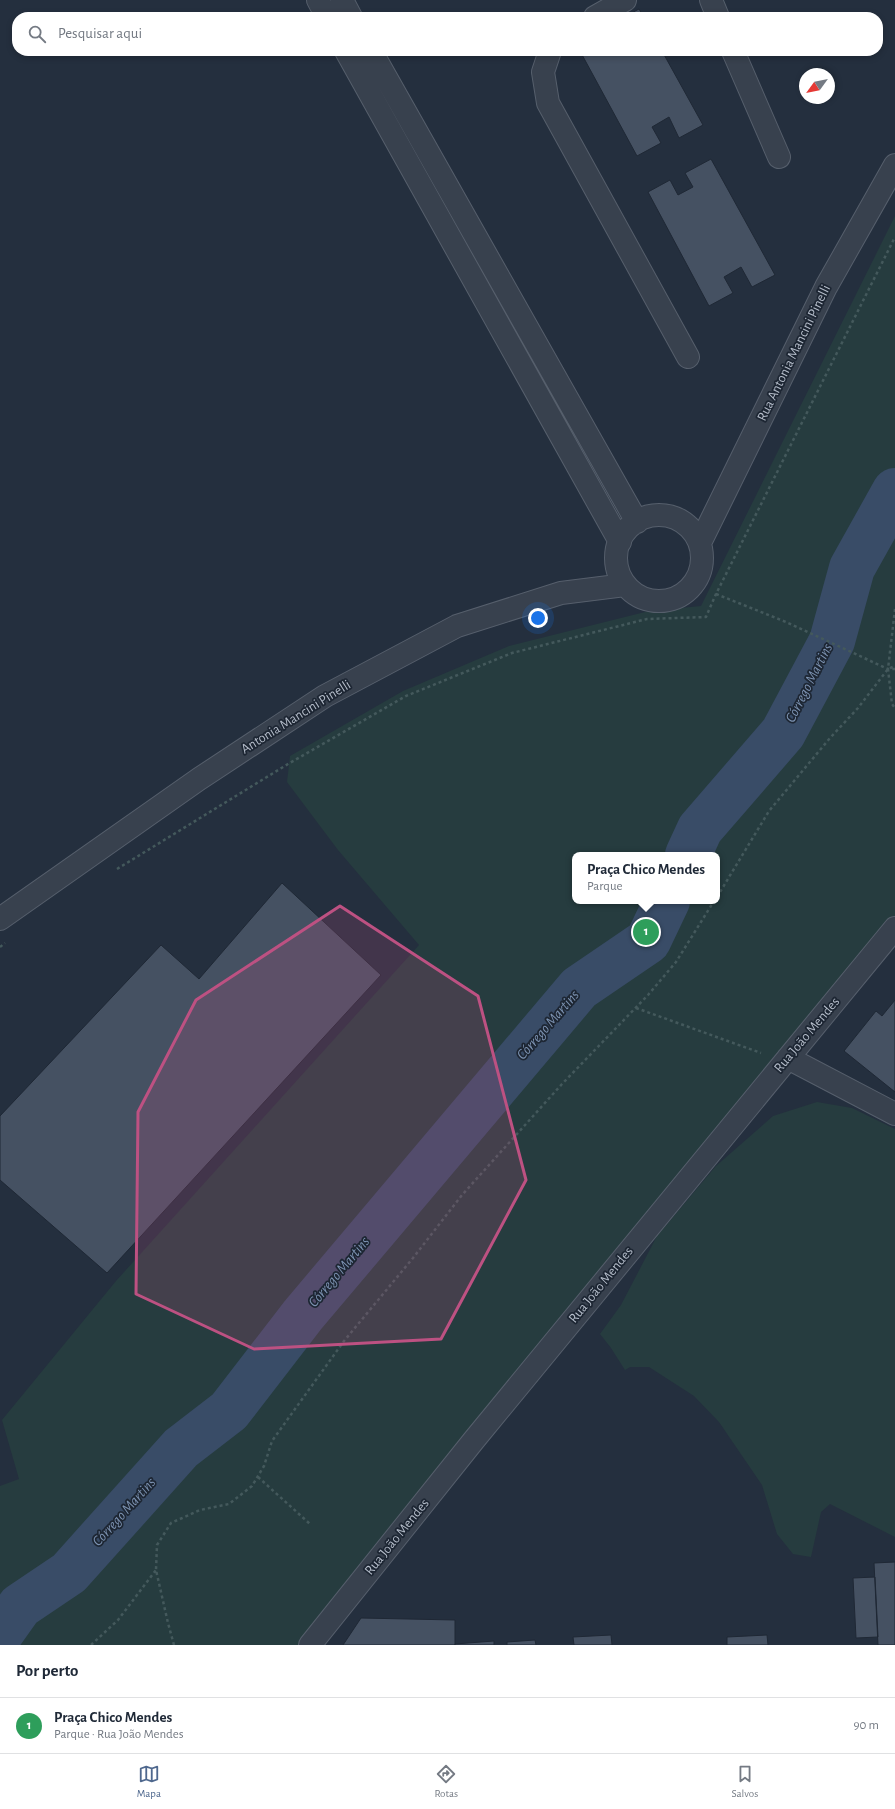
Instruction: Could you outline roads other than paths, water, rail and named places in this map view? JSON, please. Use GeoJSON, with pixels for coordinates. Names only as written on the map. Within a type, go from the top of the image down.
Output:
{"type":"FeatureCollection","features":[{"type":"Feature","properties":{"kind":"street"},"geometry":{"type":"LineString","coordinates":[[318,0],[324,12]]}},
{"type":"Feature","properties":{"kind":"street"},"geometry":{"type":"LineString","coordinates":[[342,0],[348,12]]}},
{"type":"Feature","properties":{"kind":"street"},"geometry":{"type":"LineString","coordinates":[[603,12],[625,0]]}},
{"type":"Feature","properties":{"kind":"street"},"geometry":{"type":"LineString","coordinates":[[711,0],[716,12]]}},
{"type":"Feature","properties":{"kind":"street"},"geometry":{"type":"LineString","coordinates":[[349,56],[620,542]]}},
{"type":"Feature","properties":{"kind":"street"},"geometry":{"type":"LineString","coordinates":[[373,56],[637,522]]}},
{"type":"Feature","properties":{"kind":"street"},"geometry":{"type":"LineString","coordinates":[[548,56],[543,72],[548,104],[688,356]]}},
{"type":"Feature","properties":{"kind":"street"},"geometry":{"type":"LineString","coordinates":[[735,56],[779,157]]}},
{"type":"Feature","properties":{"kind":"street","name":"Rua Antonia Mancini Pinelli"},"geometry":{"type":"LineString","coordinates":[[700,543],[826,287],[895,165]]}},
{"type":"Feature","properties":{"kind":"street"},"geometry":{"type":"LineString","coordinates":[[663,515],[676,518],[688,526],[696,536],[702,548],[703,562],[699,576],[679,597],[665,602],[650,600],[636,595],[626,585],[618,571],[616,556],[620,542],[627,530],[637,522],[649,516],[663,515]]}},
{"type":"Feature","properties":{"kind":"street","name":"Antonia Mancini Pinelli"},"geometry":{"type":"LineString","coordinates":[[0,919],[199,779],[325,696],[458,626],[561,593],[626,585]]}},
{"type":"Feature","properties":{"kind":"street","name":"Rua João Mendes"},"geometry":{"type":"LineString","coordinates":[[310,1645],[494,1416],[895,928]]}},
{"type":"Feature","properties":{"kind":"street"},"geometry":{"type":"LineString","coordinates":[[788,1058],[895,1114]]}},
{"type":"Feature","properties":{"kind":"waterway","name":"Córrego Martins"},"geometry":{"type":"LineString","coordinates":[[689,852],[700,829],[783,733],[832,641],[852,568],[895,491]]}},
{"type":"Feature","properties":{"kind":"waterway","name":"Córrego Martins"},"geometry":{"type":"LineString","coordinates":[[0,1634],[20,1606],[69,1573],[181,1448],[229,1411],[303,1315],[579,988],[648,941],[666,904]]}},
{"type":"Feature","properties":{"kind":"place","name":"Praça Chico Mendes"},"geometry":{"type":"Point","coordinates":[646,932]}}]}
